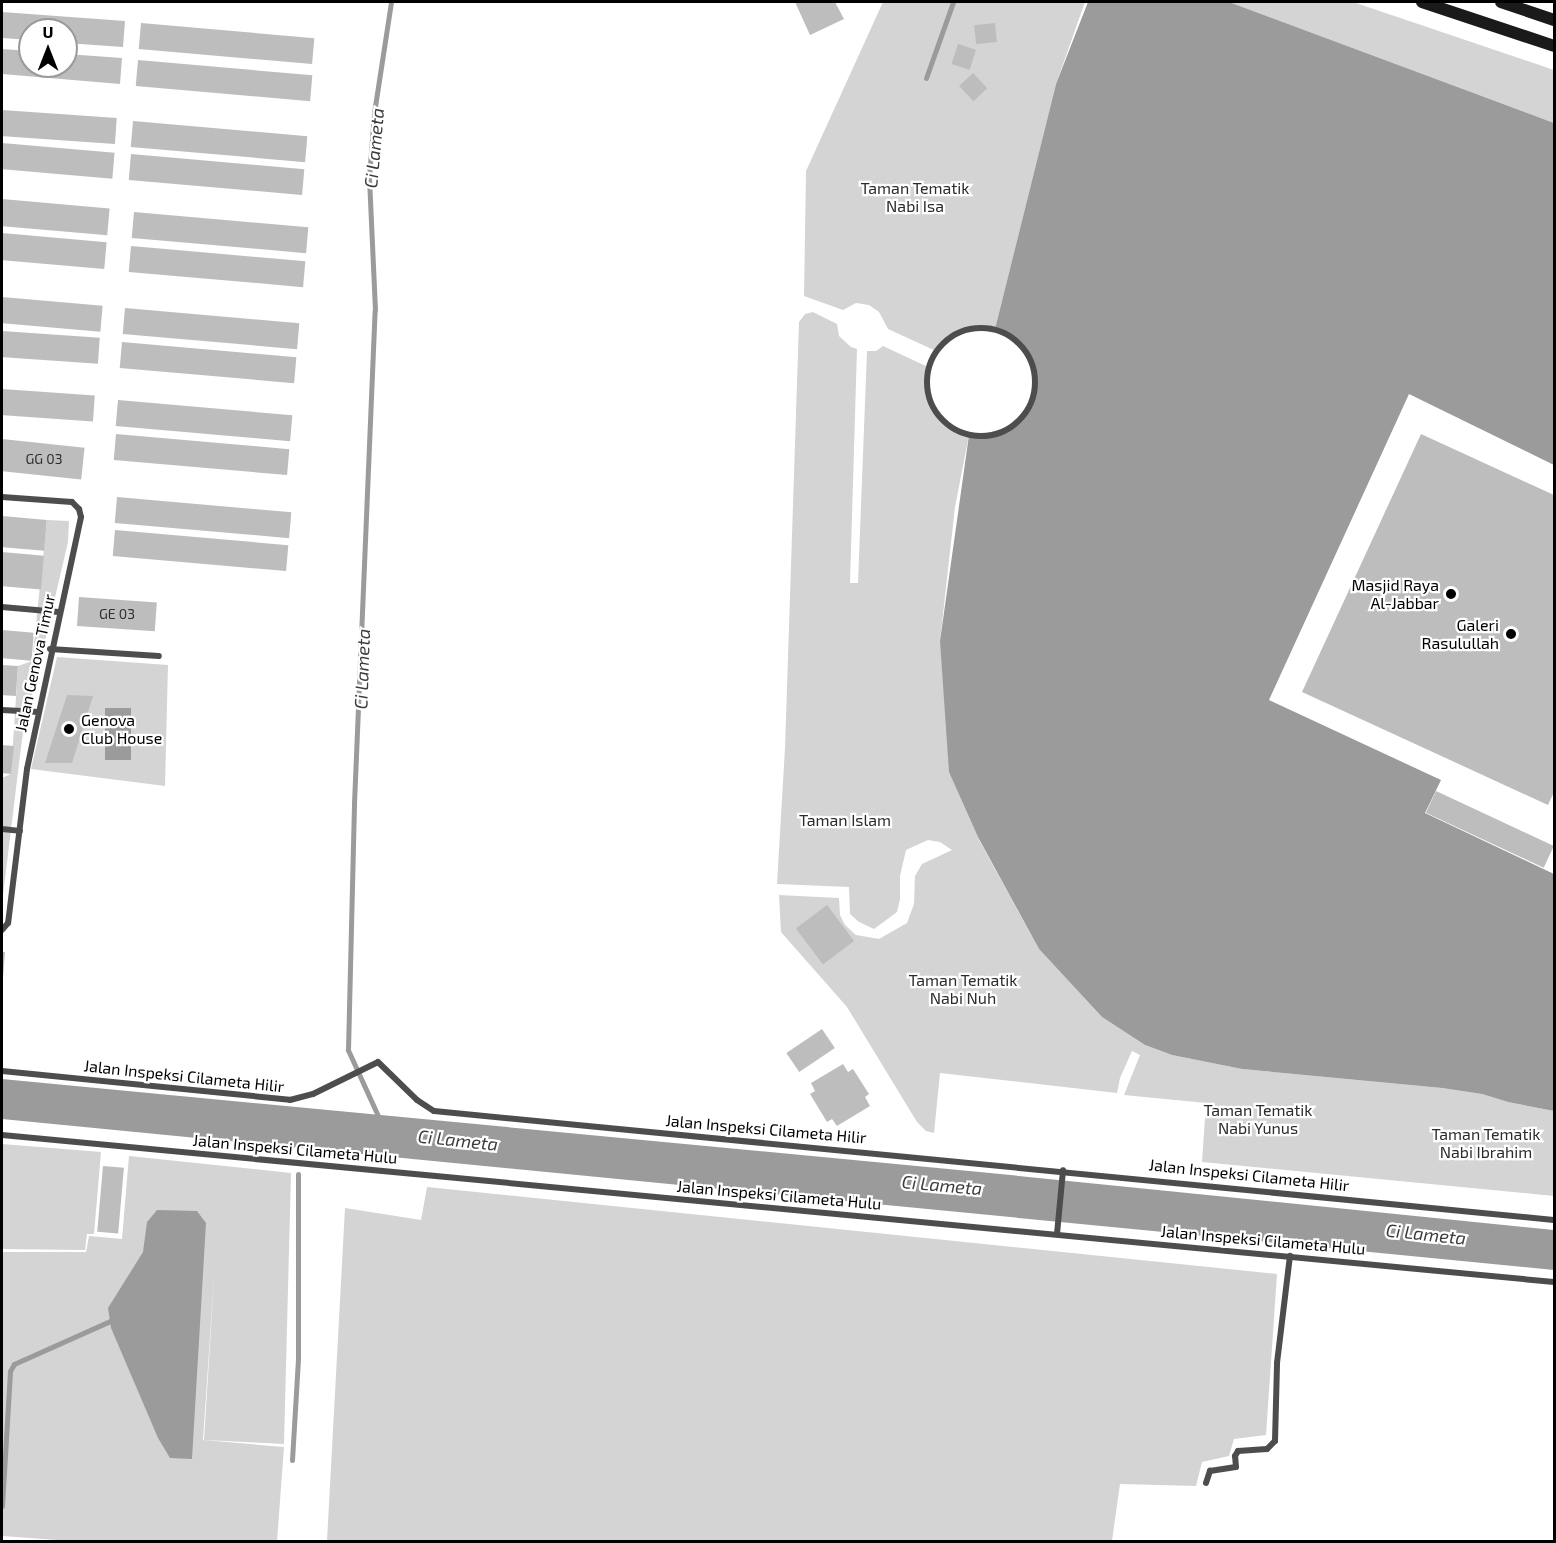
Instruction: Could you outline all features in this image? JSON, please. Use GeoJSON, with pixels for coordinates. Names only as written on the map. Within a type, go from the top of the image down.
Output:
{"type":"FeatureCollection","features":[{"type":"Feature","properties":{"kind":"street"},"geometry":{"type":"LineString","coordinates":[[1422,2],[1554,45]]}},
{"type":"Feature","properties":{"kind":"street"},"geometry":{"type":"LineString","coordinates":[[1501,2],[1554,20]]}},
{"type":"Feature","properties":{"kind":"street"},"geometry":{"type":"LineString","coordinates":[[976,328],[1003,333],[1024,348],[1033,365],[1035,381],[1031,404],[1012,426],[997,434],[978,436],[960,432],[944,422],[933,408],[927,391],[930,362],[939,346],[959,332],[976,328]]}},
{"type":"Feature","properties":{"kind":"street","name":"Jalan Genova Timur"},"geometry":{"type":"LineString","coordinates":[[2,497],[72,502],[79,509],[81,517],[50,650],[27,769],[8,923],[2,930]]}},
{"type":"Feature","properties":{"kind":"street"},"geometry":{"type":"LineString","coordinates":[[2,607],[59,612]]}},
{"type":"Feature","properties":{"kind":"street"},"geometry":{"type":"LineString","coordinates":[[50,650],[159,656]]}},
{"type":"Feature","properties":{"kind":"street"},"geometry":{"type":"LineString","coordinates":[[2,710],[39,712]]}},
{"type":"Feature","properties":{"kind":"street"},"geometry":{"type":"LineString","coordinates":[[2,829],[20,831]]}},
{"type":"Feature","properties":{"kind":"street","name":"Jalan Inspeksi Cilameta Hilir"},"geometry":{"type":"LineString","coordinates":[[2,1071],[290,1100],[313,1094],[374,1062],[381,1064],[417,1100],[434,1111],[1062,1170],[1554,1220]]}},
{"type":"Feature","properties":{"kind":"street","name":"Jalan Inspeksi Cilameta Hulu"},"geometry":{"type":"LineString","coordinates":[[2,1135],[1554,1282]]}},
{"type":"Feature","properties":{"kind":"street"},"geometry":{"type":"LineString","coordinates":[[1057,1234],[1062,1170]]}},
{"type":"Feature","properties":{"kind":"street"},"geometry":{"type":"LineString","coordinates":[[1206,1483],[1210,1471],[1236,1467],[1235,1456],[1238,1451],[1267,1449],[1275,1441],[1277,1363],[1290,1256]]}},
{"type":"Feature","properties":{"kind":"green space","name":"Taman Tematik Nabi Isa"},"geometry":{"type":"Polygon","coordinates":[[[883,2],[1085,2],[1056,84],[995,329],[977,328],[959,332],[936,351],[888,329],[879,312],[869,305],[856,303],[843,310],[804,296],[806,171],[883,2]]]}},
{"type":"Feature","properties":{"kind":"green space"},"geometry":{"type":"Polygon","coordinates":[[[1229,2],[1353,2],[1554,70],[1554,123],[1229,2]]]}},
{"type":"Feature","properties":{"kind":"green space"},"geometry":{"type":"Polygon","coordinates":[[[813,312],[837,324],[839,336],[851,347],[857,349],[850,583],[858,583],[867,351],[876,351],[883,346],[928,367],[927,391],[933,408],[944,422],[969,435],[955,507],[940,641],[979,840],[1039,949],[1102,1017],[1145,1045],[1172,1055],[1242,1069],[1442,1088],[1482,1094],[1508,1102],[1554,1111],[1554,1196],[1202,1162],[1206,1103],[1124,1095],[1140,1055],[1132,1051],[1120,1078],[1117,1093],[940,1073],[934,1133],[926,1131],[917,1122],[847,1007],[781,932],[779,895],[839,898],[840,915],[845,925],[856,935],[879,939],[907,923],[914,904],[915,876],[922,864],[952,850],[940,842],[928,840],[906,850],[900,876],[900,899],[897,912],[874,929],[859,922],[850,914],[849,887],[777,884],[785,748],[799,322],[805,314],[813,312]]]}},
{"type":"Feature","properties":{"kind":"green space"},"geometry":{"type":"Polygon","coordinates":[[[47,520],[69,521],[68,542],[22,739],[2,904],[2,778],[11,774],[18,666],[32,661],[47,520]]]}},
{"type":"Feature","properties":{"kind":"green space"},"geometry":{"type":"Polygon","coordinates":[[[57,657],[168,665],[165,786],[31,769],[57,657]]]}},
{"type":"Feature","properties":{"kind":"green space"},"geometry":{"type":"Polygon","coordinates":[[[2,1144],[101,1152],[94,1234],[87,1234],[85,1250],[2,1249],[2,1144]]]}},
{"type":"Feature","properties":{"kind":"green space"},"geometry":{"type":"Polygon","coordinates":[[[129,1156],[291,1173],[284,1444],[204,1440],[215,1264],[203,1440],[284,1447],[277,1541],[84,1542],[2,1536],[2,1252],[86,1252],[89,1236],[122,1239],[129,1156]]]}},
{"type":"Feature","properties":{"kind":"green space"},"geometry":{"type":"Polygon","coordinates":[[[427,1187],[1277,1274],[1266,1435],[1234,1439],[1229,1456],[1202,1462],[1196,1486],[1120,1484],[1112,1541],[327,1541],[345,1208],[421,1220],[427,1187]]]}},
{"type":"Feature","properties":{"kind":"water"},"geometry":{"type":"Polygon","coordinates":[[[1088,2],[1229,2],[1554,123],[1554,465],[1409,394],[1269,700],[1441,780],[1425,813],[1554,874],[1554,1111],[1508,1102],[1482,1094],[1442,1088],[1242,1069],[1172,1055],[1145,1045],[1102,1017],[1039,949],[979,839],[949,772],[940,641],[969,435],[997,434],[1012,426],[1023,416],[1035,393],[1035,381],[1029,356],[1011,336],[995,329],[1056,84],[1088,2]]]}},
{"type":"Feature","properties":{"kind":"water"},"geometry":{"type":"Polygon","coordinates":[[[105,708],[131,708],[131,760],[105,760],[105,708]]]}},
{"type":"Feature","properties":{"kind":"water"},"geometry":{"type":"Polygon","coordinates":[[[2,1079],[990,1173],[1554,1230],[1554,1270],[2,1119],[2,1079]]]}},
{"type":"Feature","properties":{"kind":"water"},"geometry":{"type":"Polygon","coordinates":[[[157,1210],[197,1211],[206,1223],[192,1459],[170,1458],[158,1438],[111,1328],[108,1308],[143,1252],[147,1222],[157,1210]]]}},
{"type":"Feature","properties":{"kind":"building"},"geometry":{"type":"Polygon","coordinates":[[[795,2],[835,2],[844,19],[810,35],[795,2]]]}},
{"type":"Feature","properties":{"kind":"building"},"geometry":{"type":"Polygon","coordinates":[[[2,12],[125,21],[123,47],[78,44],[78,18],[18,18],[18,39],[2,38],[2,12]]]}},
{"type":"Feature","properties":{"kind":"building"},"geometry":{"type":"Polygon","coordinates":[[[141,23],[314,38],[312,64],[139,49],[141,23]]]}},
{"type":"Feature","properties":{"kind":"building"},"geometry":{"type":"Polygon","coordinates":[[[995,23],[997,42],[976,44],[974,25],[995,23]]]}},
{"type":"Feature","properties":{"kind":"building"},"geometry":{"type":"Polygon","coordinates":[[[958,44],[976,50],[970,70],[952,64],[958,44]]]}},
{"type":"Feature","properties":{"kind":"building"},"geometry":{"type":"Polygon","coordinates":[[[2,49],[18,50],[18,75],[2,74],[2,49]]]}},
{"type":"Feature","properties":{"kind":"building"},"geometry":{"type":"Polygon","coordinates":[[[78,55],[122,58],[120,84],[49,78],[78,78],[78,55]]]}},
{"type":"Feature","properties":{"kind":"building"},"geometry":{"type":"Polygon","coordinates":[[[138,60],[312,75],[310,101],[136,86],[138,60]]]}},
{"type":"Feature","properties":{"kind":"building"},"geometry":{"type":"Polygon","coordinates":[[[973,73],[987,88],[973,101],[959,86],[973,73]]]}},
{"type":"Feature","properties":{"kind":"building"},"geometry":{"type":"Polygon","coordinates":[[[2,110],[117,118],[115,144],[2,136],[2,110]]]}},
{"type":"Feature","properties":{"kind":"building"},"geometry":{"type":"Polygon","coordinates":[[[133,121],[307,136],[305,162],[131,147],[133,121]]]}},
{"type":"Feature","properties":{"kind":"building"},"geometry":{"type":"Polygon","coordinates":[[[2,143],[115,153],[112,179],[2,169],[2,143]]]}},
{"type":"Feature","properties":{"kind":"building"},"geometry":{"type":"Polygon","coordinates":[[[131,154],[304,169],[302,195],[129,180],[131,154]]]}},
{"type":"Feature","properties":{"kind":"building"},"geometry":{"type":"Polygon","coordinates":[[[2,199],[110,208],[107,235],[2,226],[2,199]]]}},
{"type":"Feature","properties":{"kind":"building"},"geometry":{"type":"Polygon","coordinates":[[[134,212],[308,227],[306,253],[132,238],[134,212]]]}},
{"type":"Feature","properties":{"kind":"building"},"geometry":{"type":"Polygon","coordinates":[[[2,233],[107,242],[104,269],[2,260],[2,233]]]}},
{"type":"Feature","properties":{"kind":"building"},"geometry":{"type":"Polygon","coordinates":[[[131,246],[305,261],[303,287],[129,272],[131,246]]]}},
{"type":"Feature","properties":{"kind":"building"},"geometry":{"type":"Polygon","coordinates":[[[2,297],[103,306],[100,332],[2,323],[2,297]]]}},
{"type":"Feature","properties":{"kind":"building"},"geometry":{"type":"Polygon","coordinates":[[[125,308],[299,323],[297,349],[123,334],[125,308]]]}},
{"type":"Feature","properties":{"kind":"building"},"geometry":{"type":"Polygon","coordinates":[[[2,331],[100,338],[98,364],[2,357],[2,331]]]}},
{"type":"Feature","properties":{"kind":"building"},"geometry":{"type":"Polygon","coordinates":[[[122,342],[296,357],[294,383],[120,368],[122,342]]]}},
{"type":"Feature","properties":{"kind":"building"},"geometry":{"type":"Polygon","coordinates":[[[2,389],[95,395],[93,421],[2,415],[2,389]]]}},
{"type":"Feature","properties":{"kind":"building"},"geometry":{"type":"Polygon","coordinates":[[[118,400],[292,415],[290,441],[116,426],[118,400]]]}},
{"type":"Feature","properties":{"kind":"building"},"geometry":{"type":"Polygon","coordinates":[[[116,434],[289,449],[287,475],[114,460],[116,434]]]}},
{"type":"Feature","properties":{"kind":"building","name":"Masjid Raya Al-Jabbar"},"geometry":{"type":"Polygon","coordinates":[[[1421,434],[1554,495],[1554,792],[1548,805],[1302,692],[1421,434]]]}},
{"type":"Feature","properties":{"kind":"building"},"geometry":{"type":"Polygon","coordinates":[[[2,439],[85,448],[81,480],[2,471],[2,439]]]}},
{"type":"Feature","properties":{"kind":"building"},"geometry":{"type":"Polygon","coordinates":[[[117,497],[291,512],[289,538],[115,523],[117,497]]]}},
{"type":"Feature","properties":{"kind":"building"},"geometry":{"type":"Polygon","coordinates":[[[2,516],[47,520],[44,551],[2,547],[2,516]]]}},
{"type":"Feature","properties":{"kind":"building"},"geometry":{"type":"Polygon","coordinates":[[[115,530],[288,545],[286,571],[113,556],[115,530]]]}},
{"type":"Feature","properties":{"kind":"building"},"geometry":{"type":"Polygon","coordinates":[[[2,552],[44,556],[41,590],[2,586],[2,552]]]}},
{"type":"Feature","properties":{"kind":"building"},"geometry":{"type":"Polygon","coordinates":[[[79,597],[157,602],[155,631],[77,626],[79,597]]]}},
{"type":"Feature","properties":{"kind":"building"},"geometry":{"type":"Polygon","coordinates":[[[2,630],[34,633],[31,661],[2,658],[2,630]]]}},
{"type":"Feature","properties":{"kind":"building"},"geometry":{"type":"Polygon","coordinates":[[[2,665],[18,666],[16,696],[2,695],[2,665]]]}},
{"type":"Feature","properties":{"kind":"building","name":"Genova Club House"},"geometry":{"type":"Polygon","coordinates":[[[67,695],[93,696],[72,763],[45,763],[67,695]]]}},
{"type":"Feature","properties":{"kind":"building"},"geometry":{"type":"Polygon","coordinates":[[[2,745],[14,746],[11,774],[2,773],[2,745]]]}},
{"type":"Feature","properties":{"kind":"building"},"geometry":{"type":"Polygon","coordinates":[[[1436,791],[1554,846],[1544,868],[1426,813],[1436,791]]]}},
{"type":"Feature","properties":{"kind":"building"},"geometry":{"type":"Polygon","coordinates":[[[827,905],[854,941],[823,964],[796,928],[827,905]]]}},
{"type":"Feature","properties":{"kind":"building"},"geometry":{"type":"Polygon","coordinates":[[[2,952],[5,952],[3,978],[2,978],[2,952]]]}},
{"type":"Feature","properties":{"kind":"building"},"geometry":{"type":"Polygon","coordinates":[[[822,1029],[835,1048],[799,1072],[786,1053],[822,1029]]]}},
{"type":"Feature","properties":{"kind":"building"},"geometry":{"type":"Polygon","coordinates":[[[843,1064],[848,1072],[853,1069],[869,1094],[865,1097],[870,1106],[837,1126],[832,1119],[827,1122],[810,1094],[815,1091],[811,1083],[843,1064]]]}},
{"type":"Feature","properties":{"kind":"building"},"geometry":{"type":"Polygon","coordinates":[[[103,1166],[124,1168],[118,1234],[97,1232],[103,1166]]]}},
{"type":"Feature","properties":{"kind":"waterway","name":"Ci Lameta"},"geometry":{"type":"LineString","coordinates":[[382,1120],[379,1118],[348,1050],[354,803],[375,310],[369,177],[374,113],[391,2]]}},
{"type":"Feature","properties":{"kind":"waterway"},"geometry":{"type":"LineString","coordinates":[[926,78],[953,2]]}},
{"type":"Feature","properties":{"kind":"waterway"},"geometry":{"type":"LineString","coordinates":[[292,1460],[298,1358],[298,1174]]}},
{"type":"Feature","properties":{"kind":"waterway"},"geometry":{"type":"LineString","coordinates":[[2,1506],[10,1371],[14,1364],[117,1318]]}},
{"type":"Feature","properties":{"kind":"place","name":"Masjid Raya Al-Jabbar"},"geometry":{"type":"Point","coordinates":[1451,594]}},
{"type":"Feature","properties":{"kind":"place","name":"Galeri Rasulullah"},"geometry":{"type":"Point","coordinates":[1511,634]}},
{"type":"Feature","properties":{"kind":"place","name":"Genova Club House"},"geometry":{"type":"Point","coordinates":[69,729]}},
{"type":"Feature","properties":{"kind":"park label","name":"Taman Islam"},"geometry":{"type":"Point","coordinates":[845,820]}},
{"type":"Feature","properties":{"kind":"park label","name":"Taman Tematik Nabi Nuh"},"geometry":{"type":"Point","coordinates":[963,989]}},
{"type":"Feature","properties":{"kind":"park label","name":"Taman Tematik Nabi Yunus"},"geometry":{"type":"Point","coordinates":[1258,1119]}},
{"type":"Feature","properties":{"kind":"park label","name":"Taman Tematik Nabi Ibrahim"},"geometry":{"type":"Point","coordinates":[1486,1143]}}]}
